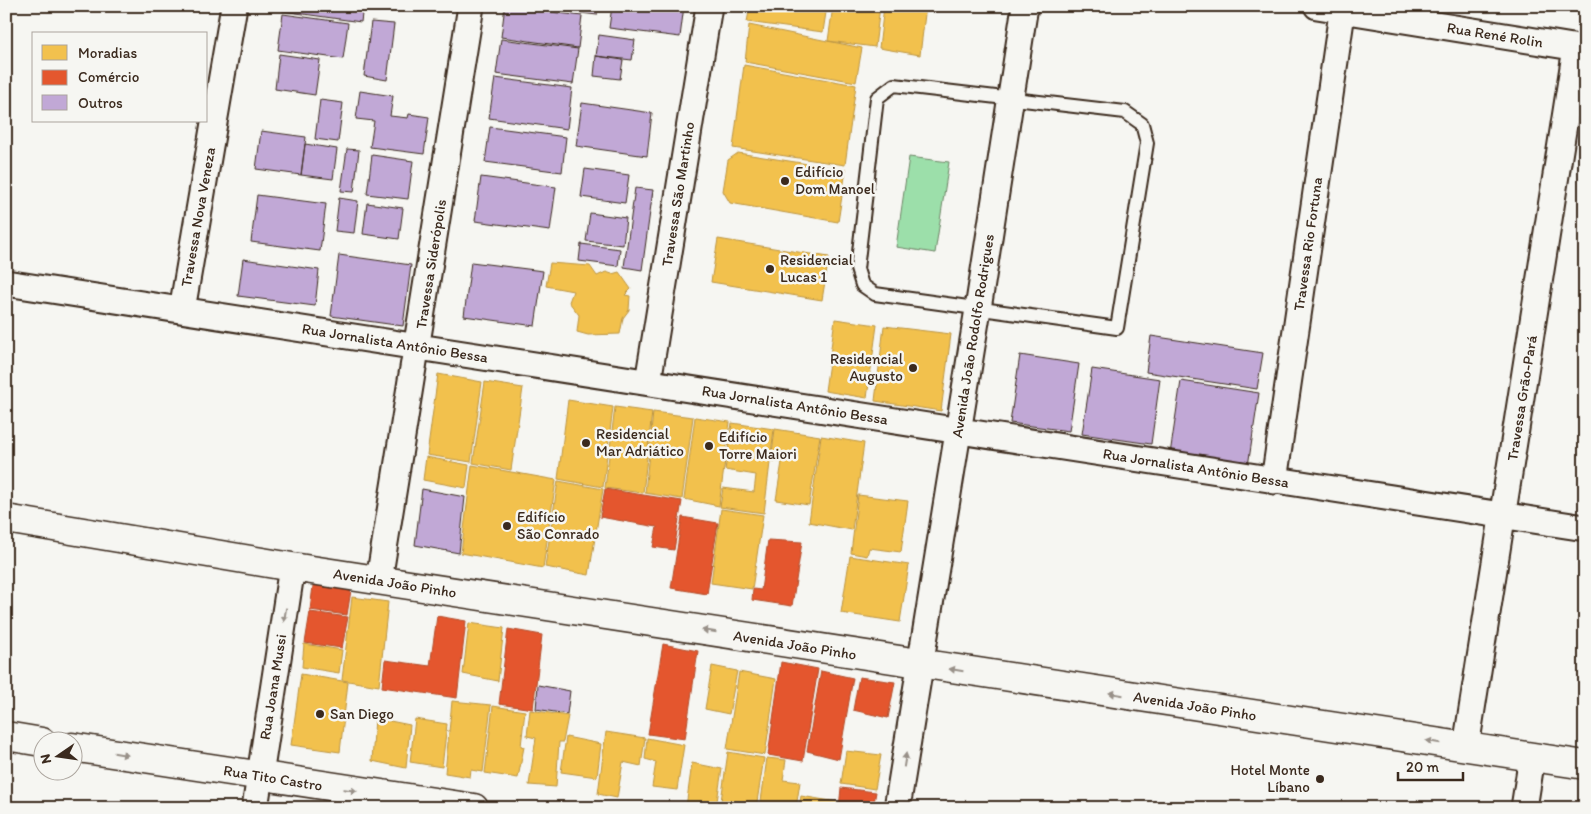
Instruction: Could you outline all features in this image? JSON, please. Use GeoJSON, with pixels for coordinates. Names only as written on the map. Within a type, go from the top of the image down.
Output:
{"type":"FeatureCollection","features":[{"type":"Feature","properties":{"kind":"main road","name":"Avenida João Pinho"},"geometry":{"type":"LineString","coordinates":[[6,519],[292,567],[1585,765]]}},
{"type":"Feature","properties":{"kind":"main road"},"geometry":{"type":"LineString","coordinates":[[6,736],[32,740]]}},
{"type":"Feature","properties":{"kind":"main road","name":"Rua Tito Castro"},"geometry":{"type":"LineString","coordinates":[[82,749],[474,808]]}},
{"type":"Feature","properties":{"kind":"street","name":"Travessa Nova Veneza"},"geometry":{"type":"LineString","coordinates":[[182,310],[234,6]]}},
{"type":"Feature","properties":{"kind":"street","name":"Travessa Siderópolis"},"geometry":{"type":"LineString","coordinates":[[379,580],[471,6]]}},
{"type":"Feature","properties":{"kind":"street","name":"Travessa São Martinho"},"geometry":{"type":"LineString","coordinates":[[648,382],[709,6]]}},
{"type":"Feature","properties":{"kind":"street","name":"Avenida João Rodolfo Rodrigues"},"geometry":{"type":"LineString","coordinates":[[897,808],[959,431],[1024,6]]}},
{"type":"Feature","properties":{"kind":"street","name":"Rua René Rolin"},"geometry":{"type":"LineString","coordinates":[[1317,6],[1342,8],[1580,49]]}},
{"type":"Feature","properties":{"kind":"street","name":"Travessa Rio Fortuna"},"geometry":{"type":"LineString","coordinates":[[1274,481],[1342,8]]}},
{"type":"Feature","properties":{"kind":"street","name":"Travessa Grão-Pará"},"geometry":{"type":"LineString","coordinates":[[1466,747],[1580,49]]}},
{"type":"Feature","properties":{"kind":"street","name":"Rua Jornalista Antônio Bessa"},"geometry":{"type":"LineString","coordinates":[[6,282],[1585,528]]}},
{"type":"Feature","properties":{"kind":"street","name":"Rua Joana Mussi"},"geometry":{"type":"LineString","coordinates":[[254,808],[292,567]]}},
{"type":"Feature","properties":{"kind":"street"},"geometry":{"type":"LineString","coordinates":[[1524,808],[1532,757]]}},
{"type":"Feature","properties":{"kind":"lane"},"geometry":{"type":"LineString","coordinates":[[894,85],[1010,99],[1125,112],[1142,124],[1148,143],[1117,328],[875,294],[862,285],[857,269],[877,98],[894,85]]}},
{"type":"Feature","properties":{"kind":"green space"},"geometry":{"type":"Polygon","coordinates":[[[909,157],[949,162],[935,253],[896,247],[909,157]]]}},
{"type":"Feature","properties":{"kind":"building: Moradias"},"geometry":{"type":"Polygon","coordinates":[[[750,6],[827,6],[823,32],[747,22],[750,6]]]}},
{"type":"Feature","properties":{"kind":"building: Moradias"},"geometry":{"type":"Polygon","coordinates":[[[833,6],[880,6],[875,47],[828,41],[833,6]]]}},
{"type":"Feature","properties":{"kind":"building: Moradias"},"geometry":{"type":"Polygon","coordinates":[[[884,6],[926,6],[920,55],[879,48],[884,6]]]}},
{"type":"Feature","properties":{"kind":"building: Moradias"},"geometry":{"type":"Polygon","coordinates":[[[749,25],[862,48],[856,82],[745,62],[749,25]]]}},
{"type":"Feature","properties":{"kind":"building: Moradias"},"geometry":{"type":"Polygon","coordinates":[[[744,65],[856,85],[845,165],[733,148],[744,65]]]}},
{"type":"Feature","properties":{"kind":"building: Moradias","name":"Edifício Dom Manoel"},"geometry":{"type":"Polygon","coordinates":[[[738,153],[846,170],[838,222],[730,203],[723,191],[728,160],[738,153]]]}},
{"type":"Feature","properties":{"kind":"building: Moradias","name":"Residencial Lucas 1"},"geometry":{"type":"Polygon","coordinates":[[[718,239],[829,257],[822,300],[711,282],[718,239]]]}},
{"type":"Feature","properties":{"kind":"building: Moradias"},"geometry":{"type":"Polygon","coordinates":[[[550,263],[590,266],[597,276],[606,272],[612,274],[619,272],[631,289],[625,295],[630,296],[629,310],[623,318],[620,334],[588,335],[577,332],[579,315],[569,302],[573,291],[546,286],[550,263]]]}},
{"type":"Feature","properties":{"kind":"building: Moradias"},"geometry":{"type":"Polygon","coordinates":[[[835,319],[877,325],[867,398],[825,391],[835,319]]]}},
{"type":"Feature","properties":{"kind":"building: Moradias","name":"Residencial Augusto"},"geometry":{"type":"Polygon","coordinates":[[[884,326],[951,334],[941,411],[875,401],[884,326]]]}},
{"type":"Feature","properties":{"kind":"building: Moradias"},"geometry":{"type":"Polygon","coordinates":[[[438,374],[482,382],[471,462],[427,455],[438,374]]]}},
{"type":"Feature","properties":{"kind":"building: Moradias"},"geometry":{"type":"Polygon","coordinates":[[[485,382],[523,388],[511,470],[473,463],[485,382]]]}},
{"type":"Feature","properties":{"kind":"building: Moradias","name":"Residencial Mar Adriático"},"geometry":{"type":"Polygon","coordinates":[[[568,400],[613,407],[603,487],[558,479],[568,400]]]}},
{"type":"Feature","properties":{"kind":"building: Moradias"},"geometry":{"type":"Polygon","coordinates":[[[615,407],[652,412],[643,493],[605,488],[615,407]]]}},
{"type":"Feature","properties":{"kind":"building: Moradias"},"geometry":{"type":"Polygon","coordinates":[[[653,412],[693,417],[682,499],[645,493],[653,412]]]}},
{"type":"Feature","properties":{"kind":"building: Moradias","name":"Edifício Torre Maiori"},"geometry":{"type":"Polygon","coordinates":[[[695,417],[730,422],[719,506],[684,499],[695,417]]]}},
{"type":"Feature","properties":{"kind":"building: Moradias"},"geometry":{"type":"Polygon","coordinates":[[[732,423],[774,429],[764,513],[720,507],[723,488],[754,492],[756,475],[725,470],[732,423]]]}},
{"type":"Feature","properties":{"kind":"building: Moradias"},"geometry":{"type":"Polygon","coordinates":[[[775,429],[820,436],[809,505],[776,500],[782,462],[771,461],[775,429]]]}},
{"type":"Feature","properties":{"kind":"building: Moradias"},"geometry":{"type":"Polygon","coordinates":[[[821,436],[864,443],[852,530],[809,522],[821,436]]]}},
{"type":"Feature","properties":{"kind":"building: Moradias"},"geometry":{"type":"Polygon","coordinates":[[[426,457],[469,465],[466,488],[423,480],[426,457]]]}},
{"type":"Feature","properties":{"kind":"building: Moradias","name":"Edifício São Conrado"},"geometry":{"type":"Polygon","coordinates":[[[472,465],[556,480],[543,568],[461,553],[472,465]]]}},
{"type":"Feature","properties":{"kind":"building: Moradias"},"geometry":{"type":"Polygon","coordinates":[[[558,481],[603,489],[589,575],[545,567],[558,481]]]}},
{"type":"Feature","properties":{"kind":"building: Moradias"},"geometry":{"type":"Polygon","coordinates":[[[858,495],[908,501],[901,552],[869,548],[867,556],[851,553],[858,495]]]}},
{"type":"Feature","properties":{"kind":"building: Moradias"},"geometry":{"type":"Polygon","coordinates":[[[721,509],[763,515],[752,589],[711,583],[721,509]]]}},
{"type":"Feature","properties":{"kind":"building: Moradias"},"geometry":{"type":"Polygon","coordinates":[[[850,556],[909,565],[900,622],[841,613],[850,556]]]}},
{"type":"Feature","properties":{"kind":"building: Moradias"},"geometry":{"type":"Polygon","coordinates":[[[352,597],[388,602],[379,686],[342,680],[352,597]]]}},
{"type":"Feature","properties":{"kind":"building: Moradias"},"geometry":{"type":"Polygon","coordinates":[[[469,623],[504,628],[498,681],[463,674],[469,623]]]}},
{"type":"Feature","properties":{"kind":"building: Moradias"},"geometry":{"type":"Polygon","coordinates":[[[304,644],[342,650],[339,673],[302,667],[304,644]]]}},
{"type":"Feature","properties":{"kind":"building: Moradias"},"geometry":{"type":"Polygon","coordinates":[[[712,666],[737,671],[729,714],[705,709],[712,666]]]}},
{"type":"Feature","properties":{"kind":"building: Moradias"},"geometry":{"type":"Polygon","coordinates":[[[739,672],[776,679],[765,755],[727,749],[739,672]]]}},
{"type":"Feature","properties":{"kind":"building: Moradias","name":"San Diego"},"geometry":{"type":"Polygon","coordinates":[[[301,674],[348,682],[340,752],[291,745],[301,674]]]}},
{"type":"Feature","properties":{"kind":"building: Moradias"},"geometry":{"type":"Polygon","coordinates":[[[452,701],[491,705],[483,772],[471,770],[470,777],[445,773],[452,701]]]}},
{"type":"Feature","properties":{"kind":"building: Moradias"},"geometry":{"type":"Polygon","coordinates":[[[493,706],[525,711],[521,746],[524,747],[518,778],[485,773],[493,706]]]}},
{"type":"Feature","properties":{"kind":"building: Moradias"},"geometry":{"type":"Polygon","coordinates":[[[530,710],[568,716],[563,742],[559,742],[556,787],[529,785],[536,738],[527,736],[530,710]]]}},
{"type":"Feature","properties":{"kind":"building: Moradias"},"geometry":{"type":"Polygon","coordinates":[[[375,718],[410,725],[406,768],[372,761],[375,718]]]}},
{"type":"Feature","properties":{"kind":"building: Moradias"},"geometry":{"type":"Polygon","coordinates":[[[415,719],[447,724],[442,767],[410,762],[415,719]]]}},
{"type":"Feature","properties":{"kind":"building: Moradias"},"geometry":{"type":"Polygon","coordinates":[[[606,732],[645,738],[641,766],[623,762],[617,798],[598,794],[606,732]]]}},
{"type":"Feature","properties":{"kind":"building: Moradias"},"geometry":{"type":"Polygon","coordinates":[[[566,737],[601,744],[597,777],[561,772],[566,737]]]}},
{"type":"Feature","properties":{"kind":"building: Moradias"},"geometry":{"type":"Polygon","coordinates":[[[647,738],[684,745],[677,790],[652,787],[656,762],[645,759],[647,738]]]}},
{"type":"Feature","properties":{"kind":"building: Moradias"},"geometry":{"type":"Polygon","coordinates":[[[846,751],[881,755],[875,789],[841,784],[846,751]]]}},
{"type":"Feature","properties":{"kind":"building: Moradias"},"geometry":{"type":"Polygon","coordinates":[[[728,752],[764,758],[756,808],[720,808],[728,752]]]}},
{"type":"Feature","properties":{"kind":"building: Moradias"},"geometry":{"type":"Polygon","coordinates":[[[767,758],[786,760],[783,780],[800,782],[796,808],[760,808],[767,758]]]}},
{"type":"Feature","properties":{"kind":"building: Moradias"},"geometry":{"type":"Polygon","coordinates":[[[692,763],[722,769],[716,808],[686,807],[692,763]]]}},
{"type":"Feature","properties":{"kind":"building: Moradias"},"geometry":{"type":"Polygon","coordinates":[[[801,796],[837,802],[836,808],[799,808],[801,796]]]}},
{"type":"Feature","properties":{"kind":"building: Comércio"},"geometry":{"type":"Polygon","coordinates":[[[605,489],[682,501],[674,550],[653,547],[657,527],[600,517],[605,489]]]}},
{"type":"Feature","properties":{"kind":"building: Comércio"},"geometry":{"type":"Polygon","coordinates":[[[682,517],[718,523],[707,594],[671,588],[682,517]]]}},
{"type":"Feature","properties":{"kind":"building: Comércio"},"geometry":{"type":"Polygon","coordinates":[[[768,540],[802,542],[792,606],[752,600],[753,589],[761,590],[768,540]]]}},
{"type":"Feature","properties":{"kind":"building: Comércio"},"geometry":{"type":"Polygon","coordinates":[[[314,578],[352,584],[347,615],[310,610],[314,578]]]}},
{"type":"Feature","properties":{"kind":"building: Comércio"},"geometry":{"type":"Polygon","coordinates":[[[310,612],[348,617],[342,648],[305,643],[310,612]]]}},
{"type":"Feature","properties":{"kind":"building: Comércio"},"geometry":{"type":"Polygon","coordinates":[[[437,616],[466,621],[457,698],[382,687],[385,660],[430,666],[437,616]]]}},
{"type":"Feature","properties":{"kind":"building: Comércio"},"geometry":{"type":"Polygon","coordinates":[[[508,629],[542,635],[533,709],[499,704],[508,629]]]}},
{"type":"Feature","properties":{"kind":"building: Comércio"},"geometry":{"type":"Polygon","coordinates":[[[663,644],[698,651],[685,739],[648,734],[663,644]]]}},
{"type":"Feature","properties":{"kind":"building: Comércio"},"geometry":{"type":"Polygon","coordinates":[[[781,662],[818,669],[803,761],[768,755],[781,662]]]}},
{"type":"Feature","properties":{"kind":"building: Comércio"},"geometry":{"type":"Polygon","coordinates":[[[821,671],[853,678],[839,759],[807,751],[821,671]]]}},
{"type":"Feature","properties":{"kind":"building: Comércio"},"geometry":{"type":"Polygon","coordinates":[[[859,677],[895,682],[888,718],[853,710],[859,677]]]}},
{"type":"Feature","properties":{"kind":"building: Comércio"},"geometry":{"type":"Polygon","coordinates":[[[841,788],[876,792],[873,808],[839,808],[841,788]]]}},
{"type":"Feature","properties":{"kind":"building: Outros"},"geometry":{"type":"Polygon","coordinates":[[[282,6],[363,6],[361,22],[282,11],[282,6]]]}},
{"type":"Feature","properties":{"kind":"building: Outros"},"geometry":{"type":"Polygon","coordinates":[[[505,6],[582,16],[578,48],[501,37],[505,6]]]}},
{"type":"Feature","properties":{"kind":"building: Outros"},"geometry":{"type":"Polygon","coordinates":[[[548,6],[598,6],[597,15],[548,9],[548,6]]]}},
{"type":"Feature","properties":{"kind":"building: Outros"},"geometry":{"type":"Polygon","coordinates":[[[612,6],[684,6],[680,37],[609,28],[612,6]]]}},
{"type":"Feature","properties":{"kind":"building: Outros"},"geometry":{"type":"Polygon","coordinates":[[[283,14],[348,23],[343,59],[278,50],[283,14]]]}},
{"type":"Feature","properties":{"kind":"building: Outros"},"geometry":{"type":"Polygon","coordinates":[[[371,22],[394,24],[387,80],[364,76],[371,22]]]}},
{"type":"Feature","properties":{"kind":"building: Outros"},"geometry":{"type":"Polygon","coordinates":[[[599,35],[635,40],[632,60],[596,56],[599,35]]]}},
{"type":"Feature","properties":{"kind":"building: Outros"},"geometry":{"type":"Polygon","coordinates":[[[501,39],[578,49],[573,84],[496,74],[501,39]]]}},
{"type":"Feature","properties":{"kind":"building: Outros"},"geometry":{"type":"Polygon","coordinates":[[[279,54],[320,60],[315,95],[275,89],[279,54]]]}},
{"type":"Feature","properties":{"kind":"building: Outros"},"geometry":{"type":"Polygon","coordinates":[[[596,56],[623,60],[620,79],[594,76],[596,56]]]}},
{"type":"Feature","properties":{"kind":"building: Outros"},"geometry":{"type":"Polygon","coordinates":[[[495,78],[572,88],[567,129],[489,118],[495,78]]]}},
{"type":"Feature","properties":{"kind":"building: Outros"},"geometry":{"type":"Polygon","coordinates":[[[360,91],[393,96],[390,116],[408,118],[409,114],[429,117],[424,154],[370,147],[374,121],[356,119],[360,91]]]}},
{"type":"Feature","properties":{"kind":"building: Outros"},"geometry":{"type":"Polygon","coordinates":[[[320,100],[343,103],[338,142],[315,139],[320,100]]]}},
{"type":"Feature","properties":{"kind":"building: Outros"},"geometry":{"type":"Polygon","coordinates":[[[582,103],[652,113],[647,156],[576,146],[582,103]]]}},
{"type":"Feature","properties":{"kind":"building: Outros"},"geometry":{"type":"Polygon","coordinates":[[[490,127],[566,137],[562,172],[485,162],[490,127]]]}},
{"type":"Feature","properties":{"kind":"building: Outros"},"geometry":{"type":"Polygon","coordinates":[[[261,131],[306,137],[301,175],[256,169],[261,131]]]}},
{"type":"Feature","properties":{"kind":"building: Outros"},"geometry":{"type":"Polygon","coordinates":[[[305,144],[337,149],[333,179],[301,175],[305,144]]]}},
{"type":"Feature","properties":{"kind":"building: Outros"},"geometry":{"type":"Polygon","coordinates":[[[347,149],[359,150],[354,192],[341,191],[347,149]]]}},
{"type":"Feature","properties":{"kind":"building: Outros"},"geometry":{"type":"Polygon","coordinates":[[[372,155],[413,161],[408,199],[367,194],[372,155]]]}},
{"type":"Feature","properties":{"kind":"building: Outros"},"geometry":{"type":"Polygon","coordinates":[[[585,169],[629,175],[625,203],[581,197],[585,169]]]}},
{"type":"Feature","properties":{"kind":"building: Outros"},"geometry":{"type":"Polygon","coordinates":[[[481,177],[556,187],[550,231],[475,221],[481,177]]]}},
{"type":"Feature","properties":{"kind":"building: Outros"},"geometry":{"type":"Polygon","coordinates":[[[635,188],[653,190],[642,270],[624,267],[635,188]]]}},
{"type":"Feature","properties":{"kind":"building: Outros"},"geometry":{"type":"Polygon","coordinates":[[[257,195],[326,204],[320,251],[251,242],[257,195]]]}},
{"type":"Feature","properties":{"kind":"building: Outros"},"geometry":{"type":"Polygon","coordinates":[[[339,198],[358,201],[354,233],[335,231],[339,198]]]}},
{"type":"Feature","properties":{"kind":"building: Outros"},"geometry":{"type":"Polygon","coordinates":[[[367,203],[403,208],[399,239],[363,234],[367,203]]]}},
{"type":"Feature","properties":{"kind":"building: Outros"},"geometry":{"type":"Polygon","coordinates":[[[590,213],[626,218],[623,245],[586,241],[590,213]]]}},
{"type":"Feature","properties":{"kind":"building: Outros"},"geometry":{"type":"Polygon","coordinates":[[[581,244],[620,249],[618,266],[579,261],[581,244]]]}},
{"type":"Feature","properties":{"kind":"building: Outros"},"geometry":{"type":"Polygon","coordinates":[[[339,255],[411,265],[403,326],[331,316],[339,255]]]}},
{"type":"Feature","properties":{"kind":"building: Outros"},"geometry":{"type":"Polygon","coordinates":[[[243,259],[319,270],[315,306],[238,296],[243,259]]]}},
{"type":"Feature","properties":{"kind":"building: Outros"},"geometry":{"type":"Polygon","coordinates":[[[471,262],[543,271],[535,326],[464,316],[471,262]]]}},
{"type":"Feature","properties":{"kind":"building: Outros"},"geometry":{"type":"Polygon","coordinates":[[[1151,336],[1263,353],[1257,389],[1146,372],[1151,336]]]}},
{"type":"Feature","properties":{"kind":"building: Outros"},"geometry":{"type":"Polygon","coordinates":[[[1020,355],[1079,364],[1069,431],[1010,423],[1020,355]]]}},
{"type":"Feature","properties":{"kind":"building: Outros"},"geometry":{"type":"Polygon","coordinates":[[[1092,369],[1160,379],[1151,444],[1082,434],[1092,369]]]}},
{"type":"Feature","properties":{"kind":"building: Outros"},"geometry":{"type":"Polygon","coordinates":[[[1181,381],[1259,393],[1248,466],[1170,454],[1181,381]]]}},
{"type":"Feature","properties":{"kind":"building: Outros"},"geometry":{"type":"Polygon","coordinates":[[[422,489],[465,497],[459,553],[415,545],[422,489]]]}},
{"type":"Feature","properties":{"kind":"building: Outros"},"geometry":{"type":"Polygon","coordinates":[[[538,685],[570,691],[567,714],[536,709],[538,685]]]}},
{"type":"Feature","properties":{"kind":"place","name":"Edifício Dom Manoel"},"geometry":{"type":"Point","coordinates":[785,181]}},
{"type":"Feature","properties":{"kind":"place","name":"Residencial Lucas 1"},"geometry":{"type":"Point","coordinates":[770,269]}},
{"type":"Feature","properties":{"kind":"place","name":"Residencial Augusto"},"geometry":{"type":"Point","coordinates":[913,368]}},
{"type":"Feature","properties":{"kind":"place","name":"Residencial Mar Adriático"},"geometry":{"type":"Point","coordinates":[586,443]}},
{"type":"Feature","properties":{"kind":"place","name":"Edifício Torre Maiori"},"geometry":{"type":"Point","coordinates":[709,446]}},
{"type":"Feature","properties":{"kind":"place","name":"Edifício São Conrado"},"geometry":{"type":"Point","coordinates":[507,526]}},
{"type":"Feature","properties":{"kind":"place","name":"San Diego"},"geometry":{"type":"Point","coordinates":[320,714]}},
{"type":"Feature","properties":{"kind":"place","name":"Hotel Monte Líbano"},"geometry":{"type":"Point","coordinates":[1320,779]}}]}
